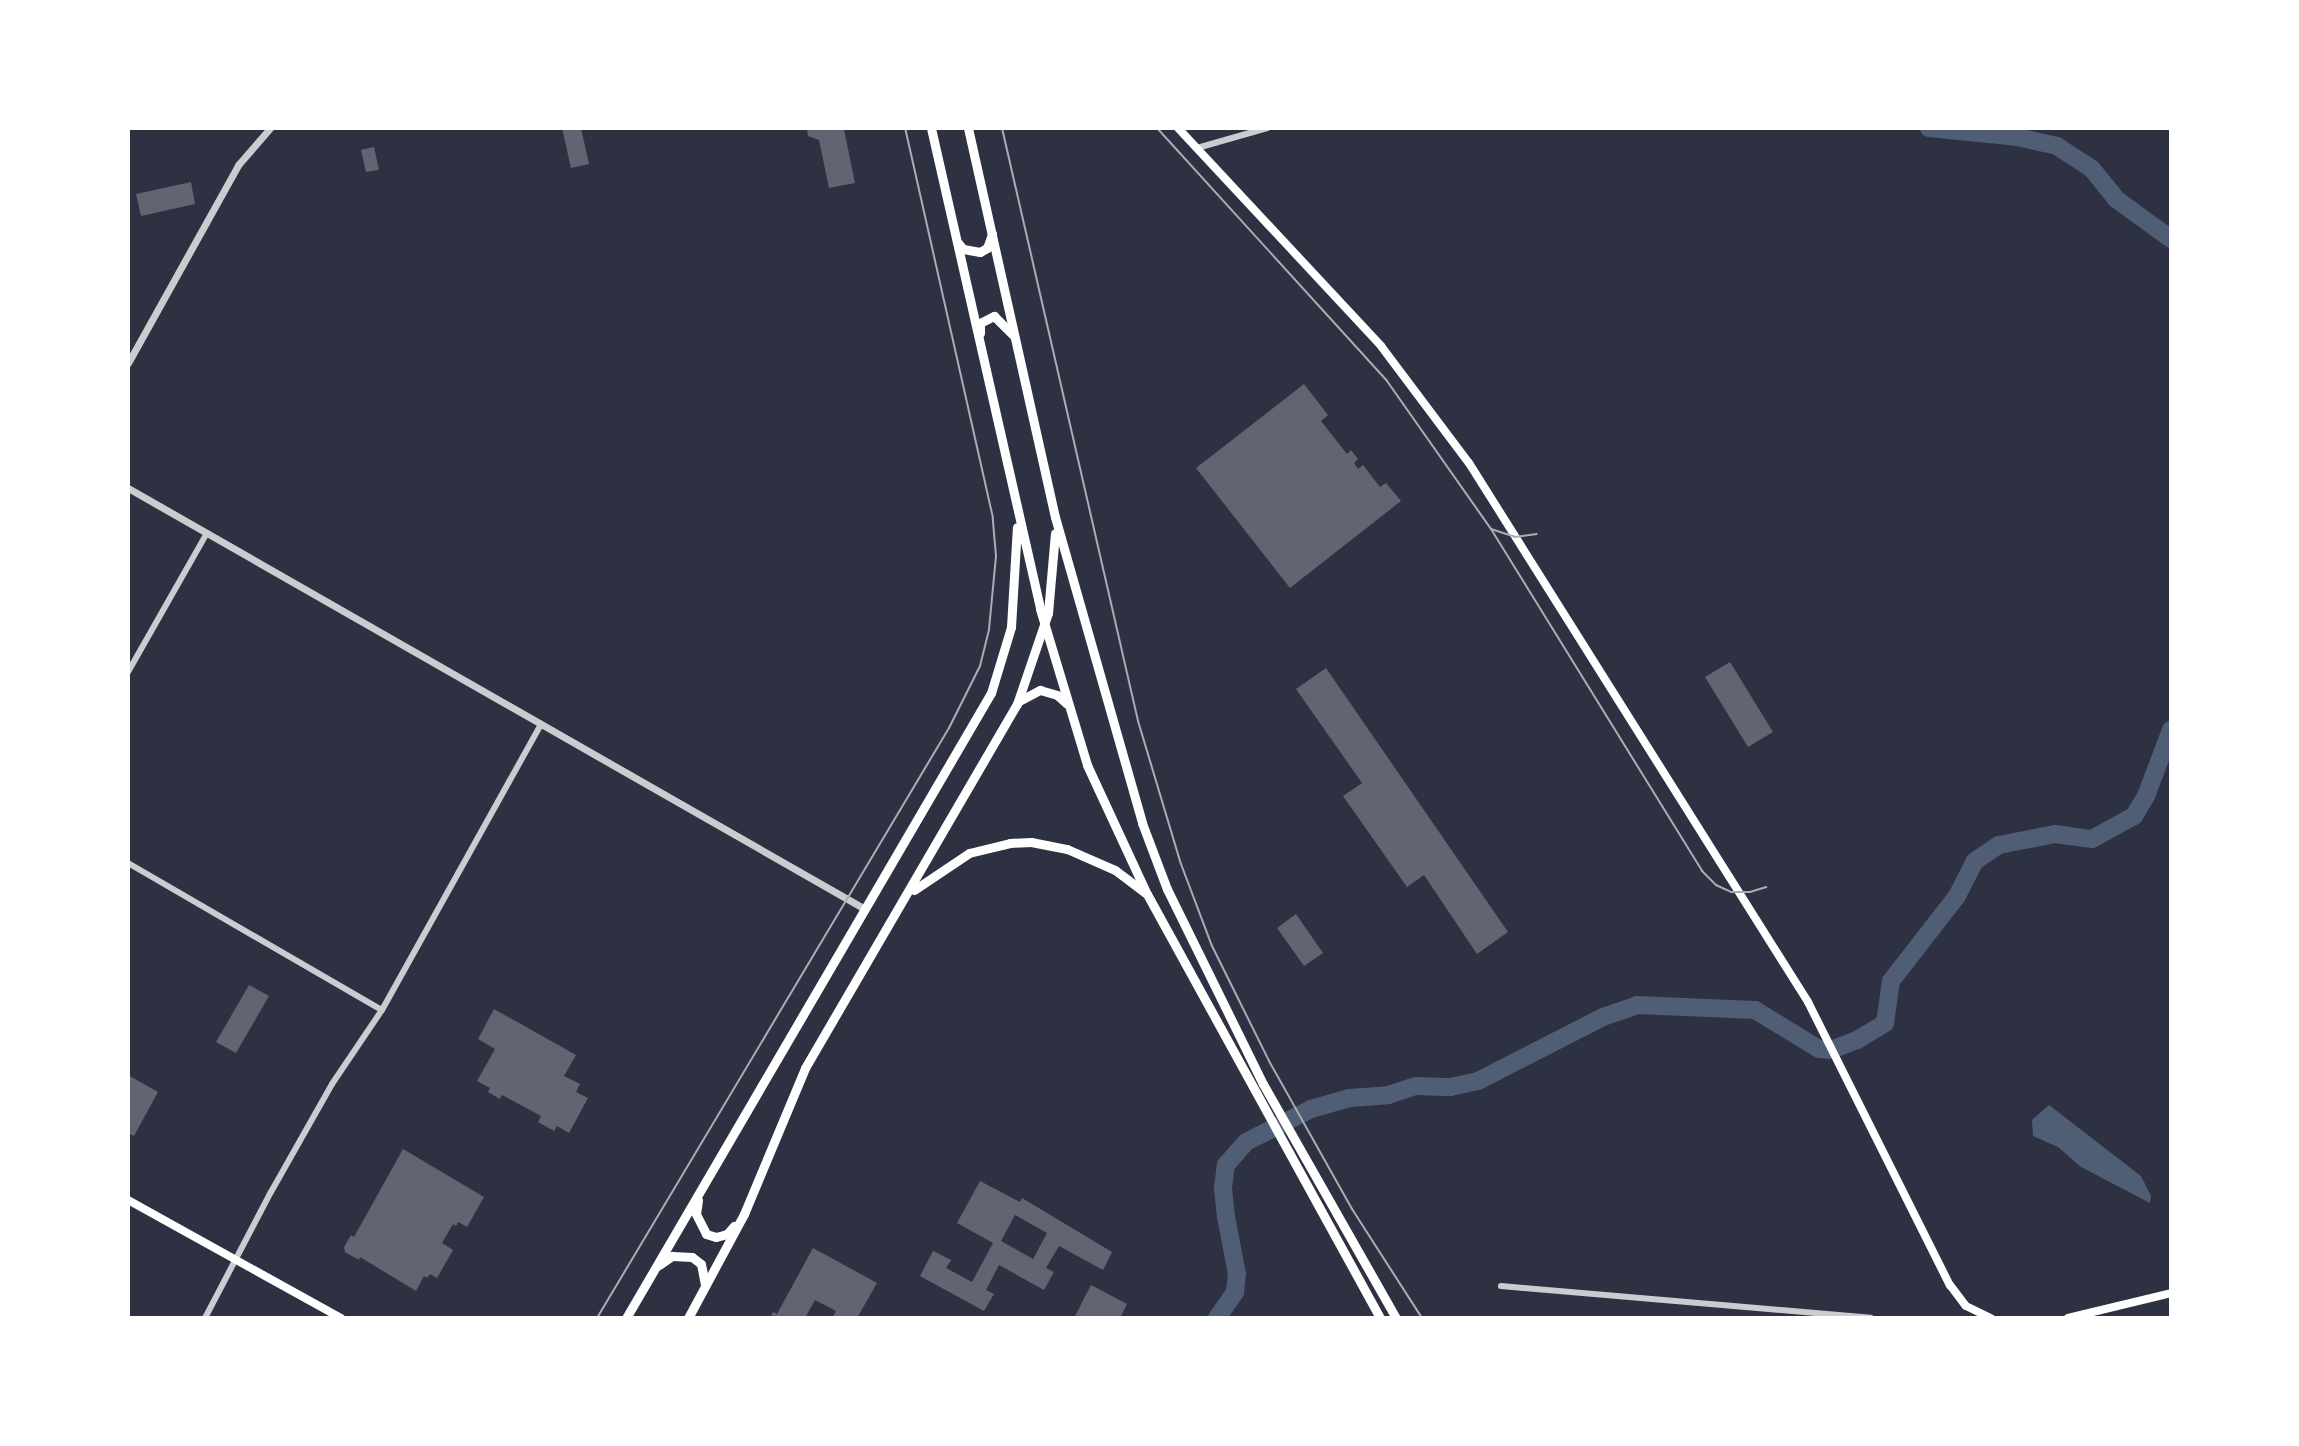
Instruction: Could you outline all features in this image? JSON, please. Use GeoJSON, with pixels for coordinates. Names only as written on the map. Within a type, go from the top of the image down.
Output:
{"type":"FeatureCollection","features":[{"type":"Feature","properties":{"kind":"main road"},"geometry":{"type":"LineString","coordinates":[[931,128],[1017,512],[1067,704],[1087,765],[1147,894],[1380,1318]]}},
{"type":"Feature","properties":{"kind":"main road"},"geometry":{"type":"LineString","coordinates":[[968,128],[1055,517],[1142,823],[1178,912],[1263,1084],[1396,1318]]}},
{"type":"Feature","properties":{"kind":"main road"},"geometry":{"type":"LineString","coordinates":[[1178,128],[1356,318],[1437,416],[1808,1002],[1843,1078],[1950,1285],[1966,1306],[1988,1318]]}},
{"type":"Feature","properties":{"kind":"main road"},"geometry":{"type":"LineString","coordinates":[[956,240],[963,249],[980,252],[987,248],[992,233]]}},
{"type":"Feature","properties":{"kind":"main road"},"geometry":{"type":"LineString","coordinates":[[979,343],[980,323],[994,316],[1015,337]]}},
{"type":"Feature","properties":{"kind":"main road"},"geometry":{"type":"LineString","coordinates":[[626,1318],[991,693],[1011,627],[1016,580],[1017,512]]}},
{"type":"Feature","properties":{"kind":"main road"},"geometry":{"type":"LineString","coordinates":[[688,1318],[744,1214],[805,1068],[1017,704],[1045,624],[1054,576],[1055,517]]}},
{"type":"Feature","properties":{"kind":"main road"},"geometry":{"type":"LineString","coordinates":[[1017,704],[1025,695],[1040,690],[1057,695],[1067,704]]}},
{"type":"Feature","properties":{"kind":"main road"},"geometry":{"type":"LineString","coordinates":[[908,895],[969,853],[1010,843],[1031,842],[1067,849],[1115,870],[1147,894]]}},
{"type":"Feature","properties":{"kind":"main road"},"geometry":{"type":"LineString","coordinates":[[699,1193],[696,1214],[706,1234],[727,1234],[744,1214]]}},
{"type":"Feature","properties":{"kind":"main road"},"geometry":{"type":"LineString","coordinates":[[128,1200],[341,1318]]}},
{"type":"Feature","properties":{"kind":"main road"},"geometry":{"type":"LineString","coordinates":[[656,1267],[672,1256],[692,1257],[701,1264],[706,1275],[704,1291]]}},
{"type":"Feature","properties":{"kind":"main road"},"geometry":{"type":"LineString","coordinates":[[2068,1318],[2171,1293]]}},
{"type":"Feature","properties":{"kind":"street"},"geometry":{"type":"LineString","coordinates":[[128,363],[238,165],[270,128]]}},
{"type":"Feature","properties":{"kind":"street"},"geometry":{"type":"LineString","coordinates":[[1197,148],[1267,128]]}},
{"type":"Feature","properties":{"kind":"street"},"geometry":{"type":"LineString","coordinates":[[128,488],[865,909]]}},
{"type":"Feature","properties":{"kind":"street"},"geometry":{"type":"LineString","coordinates":[[128,672],[207,533]]}},
{"type":"Feature","properties":{"kind":"street"},"geometry":{"type":"LineString","coordinates":[[205,1318],[332,1084],[382,1010],[541,724]]}},
{"type":"Feature","properties":{"kind":"street"},"geometry":{"type":"LineString","coordinates":[[128,863],[382,1010]]}},
{"type":"Feature","properties":{"kind":"street"},"geometry":{"type":"LineString","coordinates":[[1501,1286],[1871,1318]]}},
{"type":"Feature","properties":{"kind":"street"},"geometry":{"type":"LineString","coordinates":[[2096,1318],[2106,1309]]}},
{"type":"Feature","properties":{"kind":"water"},"geometry":{"type":"Polygon","coordinates":[[[2049,1105],[2141,1176],[2151,1196],[2150,1203],[2081,1167],[2058,1147],[2033,1136],[2032,1120],[2049,1105]]]}},
{"type":"Feature","properties":{"kind":"building"},"geometry":{"type":"Polygon","coordinates":[[[562,128],[581,128],[589,164],[571,168],[562,128]]]}},
{"type":"Feature","properties":{"kind":"building"},"geometry":{"type":"Polygon","coordinates":[[[807,128],[844,129],[855,183],[829,188],[819,140],[808,136],[807,128]]]}},
{"type":"Feature","properties":{"kind":"building"},"geometry":{"type":"Polygon","coordinates":[[[374,147],[379,170],[366,172],[361,150],[374,147]]]}},
{"type":"Feature","properties":{"kind":"building"},"geometry":{"type":"Polygon","coordinates":[[[191,182],[195,204],[141,216],[136,194],[191,182]]]}},
{"type":"Feature","properties":{"kind":"building"},"geometry":{"type":"Polygon","coordinates":[[[1304,384],[1328,415],[1321,421],[1347,454],[1351,450],[1358,459],[1354,463],[1358,469],[1363,465],[1380,487],[1386,483],[1401,501],[1290,588],[1196,468],[1304,384]]]}},
{"type":"Feature","properties":{"kind":"building"},"geometry":{"type":"Polygon","coordinates":[[[1730,662],[1773,732],[1748,747],[1705,677],[1730,662]]]}},
{"type":"Feature","properties":{"kind":"building"},"geometry":{"type":"Polygon","coordinates":[[[1326,668],[1508,932],[1477,954],[1424,875],[1407,887],[1343,796],[1362,783],[1296,689],[1326,668]]]}},
{"type":"Feature","properties":{"kind":"building"},"geometry":{"type":"Polygon","coordinates":[[[1296,914],[1323,953],[1304,966],[1277,928],[1296,914]]]}},
{"type":"Feature","properties":{"kind":"building"},"geometry":{"type":"Polygon","coordinates":[[[249,985],[269,996],[236,1053],[216,1042],[249,985]]]}},
{"type":"Feature","properties":{"kind":"building"},"geometry":{"type":"Polygon","coordinates":[[[494,1009],[576,1055],[564,1076],[580,1084],[576,1092],[588,1098],[569,1133],[557,1126],[554,1131],[538,1122],[541,1116],[502,1095],[500,1099],[488,1092],[490,1088],[477,1081],[495,1049],[478,1039],[494,1009]]]}},
{"type":"Feature","properties":{"kind":"building"},"geometry":{"type":"Polygon","coordinates":[[[128,1075],[158,1092],[134,1136],[128,1133],[128,1075]]]}},
{"type":"Feature","properties":{"kind":"building"},"geometry":{"type":"Polygon","coordinates":[[[403,1149],[484,1197],[467,1227],[458,1222],[456,1226],[453,1224],[442,1243],[453,1250],[437,1278],[430,1274],[427,1278],[424,1276],[416,1291],[360,1257],[359,1260],[345,1252],[344,1247],[351,1235],[354,1237],[403,1149]]]}},
{"type":"Feature","properties":{"kind":"building"},"geometry":{"type":"Polygon","coordinates":[[[980,1181],[1020,1202],[1022,1198],[1112,1252],[1103,1270],[1059,1246],[1046,1268],[1054,1272],[1044,1290],[999,1265],[986,1290],[994,1294],[984,1311],[920,1276],[933,1251],[951,1260],[946,1268],[972,1282],[993,1243],[957,1223],[980,1181]],[[1015,1215],[1001,1241],[1033,1259],[1047,1233],[1015,1215]]]}},
{"type":"Feature","properties":{"kind":"building"},"geometry":{"type":"Polygon","coordinates":[[[813,1248],[877,1283],[857,1318],[832,1318],[836,1311],[815,1300],[805,1318],[770,1318],[773,1312],[777,1314],[813,1248]]]}},
{"type":"Feature","properties":{"kind":"building"},"geometry":{"type":"Polygon","coordinates":[[[1091,1285],[1127,1304],[1120,1318],[1074,1318],[1091,1285]]]}},
{"type":"Feature","properties":{"kind":"waterway"},"geometry":{"type":"LineString","coordinates":[[1929,128],[2017,137],[2057,146],[2092,169],[2116,199],[2171,239]]}},
{"type":"Feature","properties":{"kind":"waterway"},"geometry":{"type":"LineString","coordinates":[[1217,1318],[1235,1292],[1237,1274],[1223,1188],[1226,1165],[1246,1142],[1311,1109],[1349,1098],[1388,1095],[1416,1086],[1450,1087],[1478,1081],[1603,1017],[1637,1005],[1755,1010],[1819,1049],[1831,1050],[1857,1040],[1885,1023],[1891,981],[1957,896],[1975,861],[1999,845],[2055,834],[2092,839],[2134,816],[2146,796],[2171,730]]}},
{"type":"Feature","properties":{"kind":"tram line"},"geometry":{"type":"LineString","coordinates":[[597,1318],[949,728],[980,666],[989,629],[996,556],[993,518],[905,128]]}},
{"type":"Feature","properties":{"kind":"tram line"},"geometry":{"type":"LineString","coordinates":[[1002,128],[1138,721],[1181,864],[1212,946],[1269,1061],[1352,1209],[1422,1318]]}},
{"type":"Feature","properties":{"kind":"tram line"},"geometry":{"type":"LineString","coordinates":[[1157,128],[1387,381],[1491,529],[1702,871],[1716,885],[1731,892],[1750,892],[1766,887]]}},
{"type":"Feature","properties":{"kind":"tram line"},"geometry":{"type":"LineString","coordinates":[[1491,529],[1515,537],[1537,534]]}}]}
